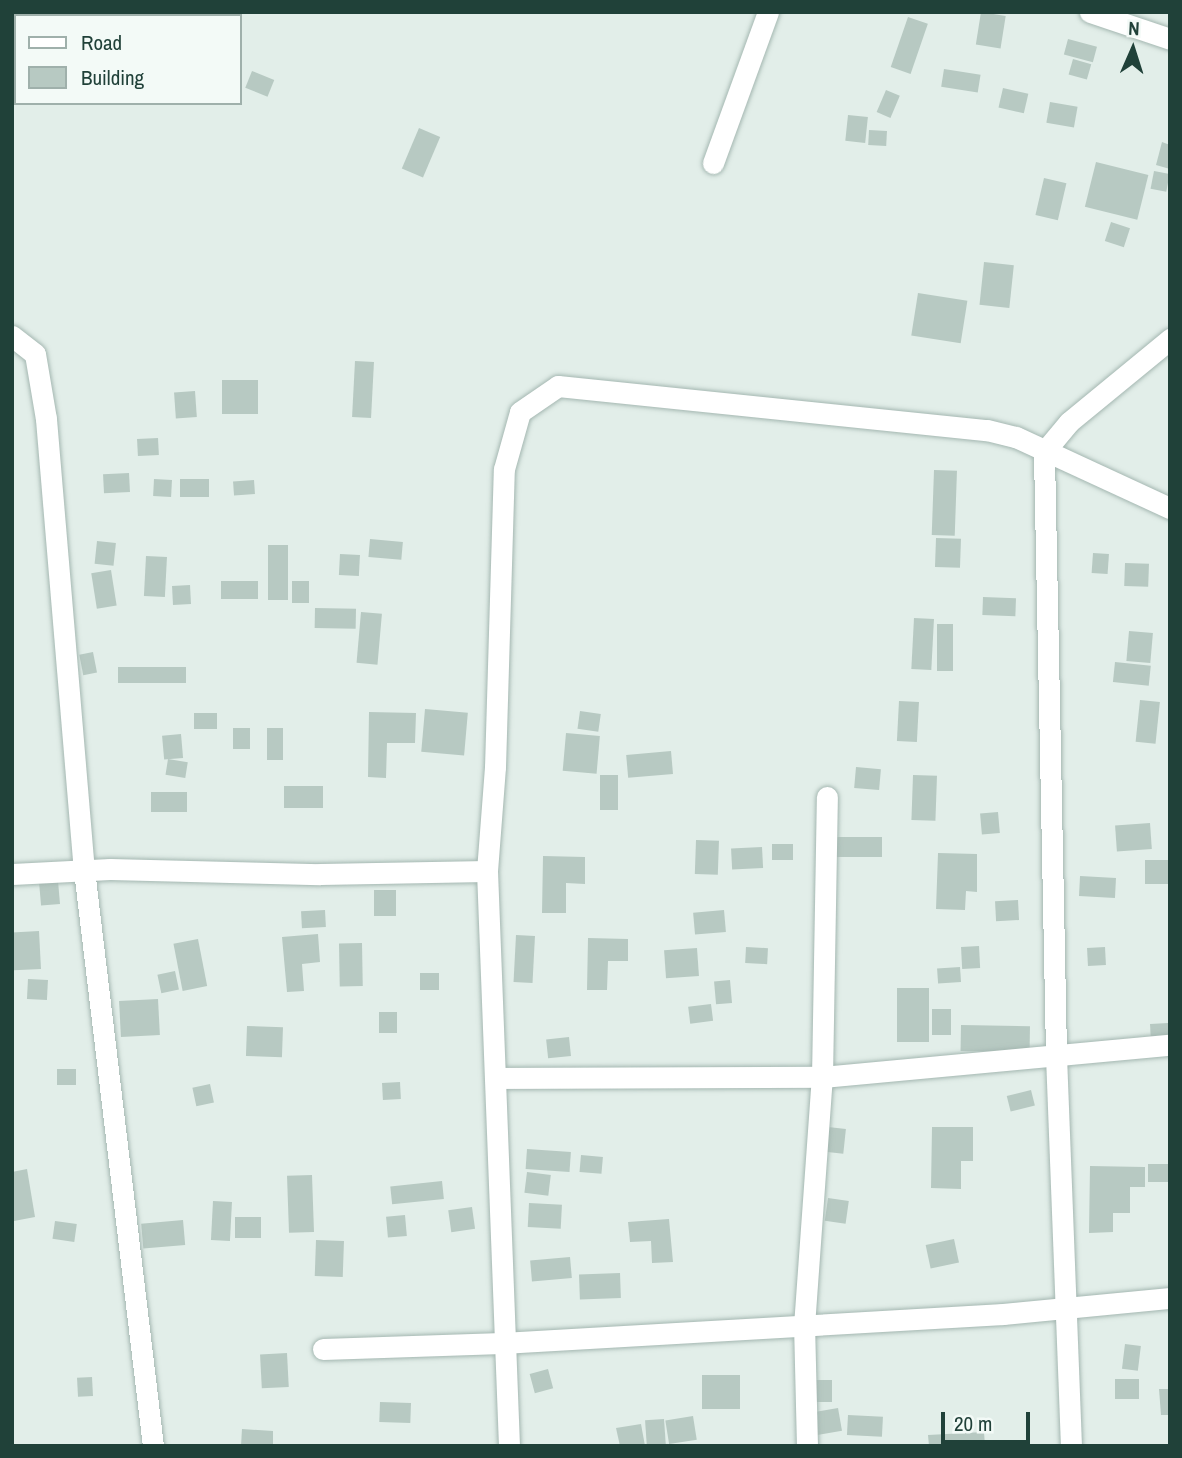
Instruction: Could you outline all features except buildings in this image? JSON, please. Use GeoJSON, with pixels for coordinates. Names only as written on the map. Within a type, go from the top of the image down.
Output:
{"type":"FeatureCollection","features":[{"type":"Feature","properties":{"kind":"street"},"geometry":{"type":"LineString","coordinates":[[713,163],[768,12]]}},
{"type":"Feature","properties":{"kind":"street"},"geometry":{"type":"LineString","coordinates":[[1090,12],[1170,38]]}},
{"type":"Feature","properties":{"kind":"street"},"geometry":{"type":"LineString","coordinates":[[12,336],[36,354],[46,419],[84,870],[153,1446]]}},
{"type":"Feature","properties":{"kind":"street"},"geometry":{"type":"LineString","coordinates":[[1071,1446],[1056,1052],[1044,452],[1069,422],[1170,339]]}},
{"type":"Feature","properties":{"kind":"street"},"geometry":{"type":"LineString","coordinates":[[509,1446],[502,1343],[488,871],[495,767],[504,469],[520,412],[558,386],[987,430],[1016,437],[1170,508]]}},
{"type":"Feature","properties":{"kind":"street"},"geometry":{"type":"LineString","coordinates":[[807,1446],[804,1326],[822,1077],[827,797]]}},
{"type":"Feature","properties":{"kind":"street"},"geometry":{"type":"LineString","coordinates":[[12,874],[84,870],[488,871]]}},
{"type":"Feature","properties":{"kind":"street"},"geometry":{"type":"LineString","coordinates":[[496,1078],[822,1077],[1056,1052],[1170,1045]]}},
{"type":"Feature","properties":{"kind":"street"},"geometry":{"type":"LineString","coordinates":[[323,1349],[502,1343],[804,1326],[1170,1298]]}}]}
